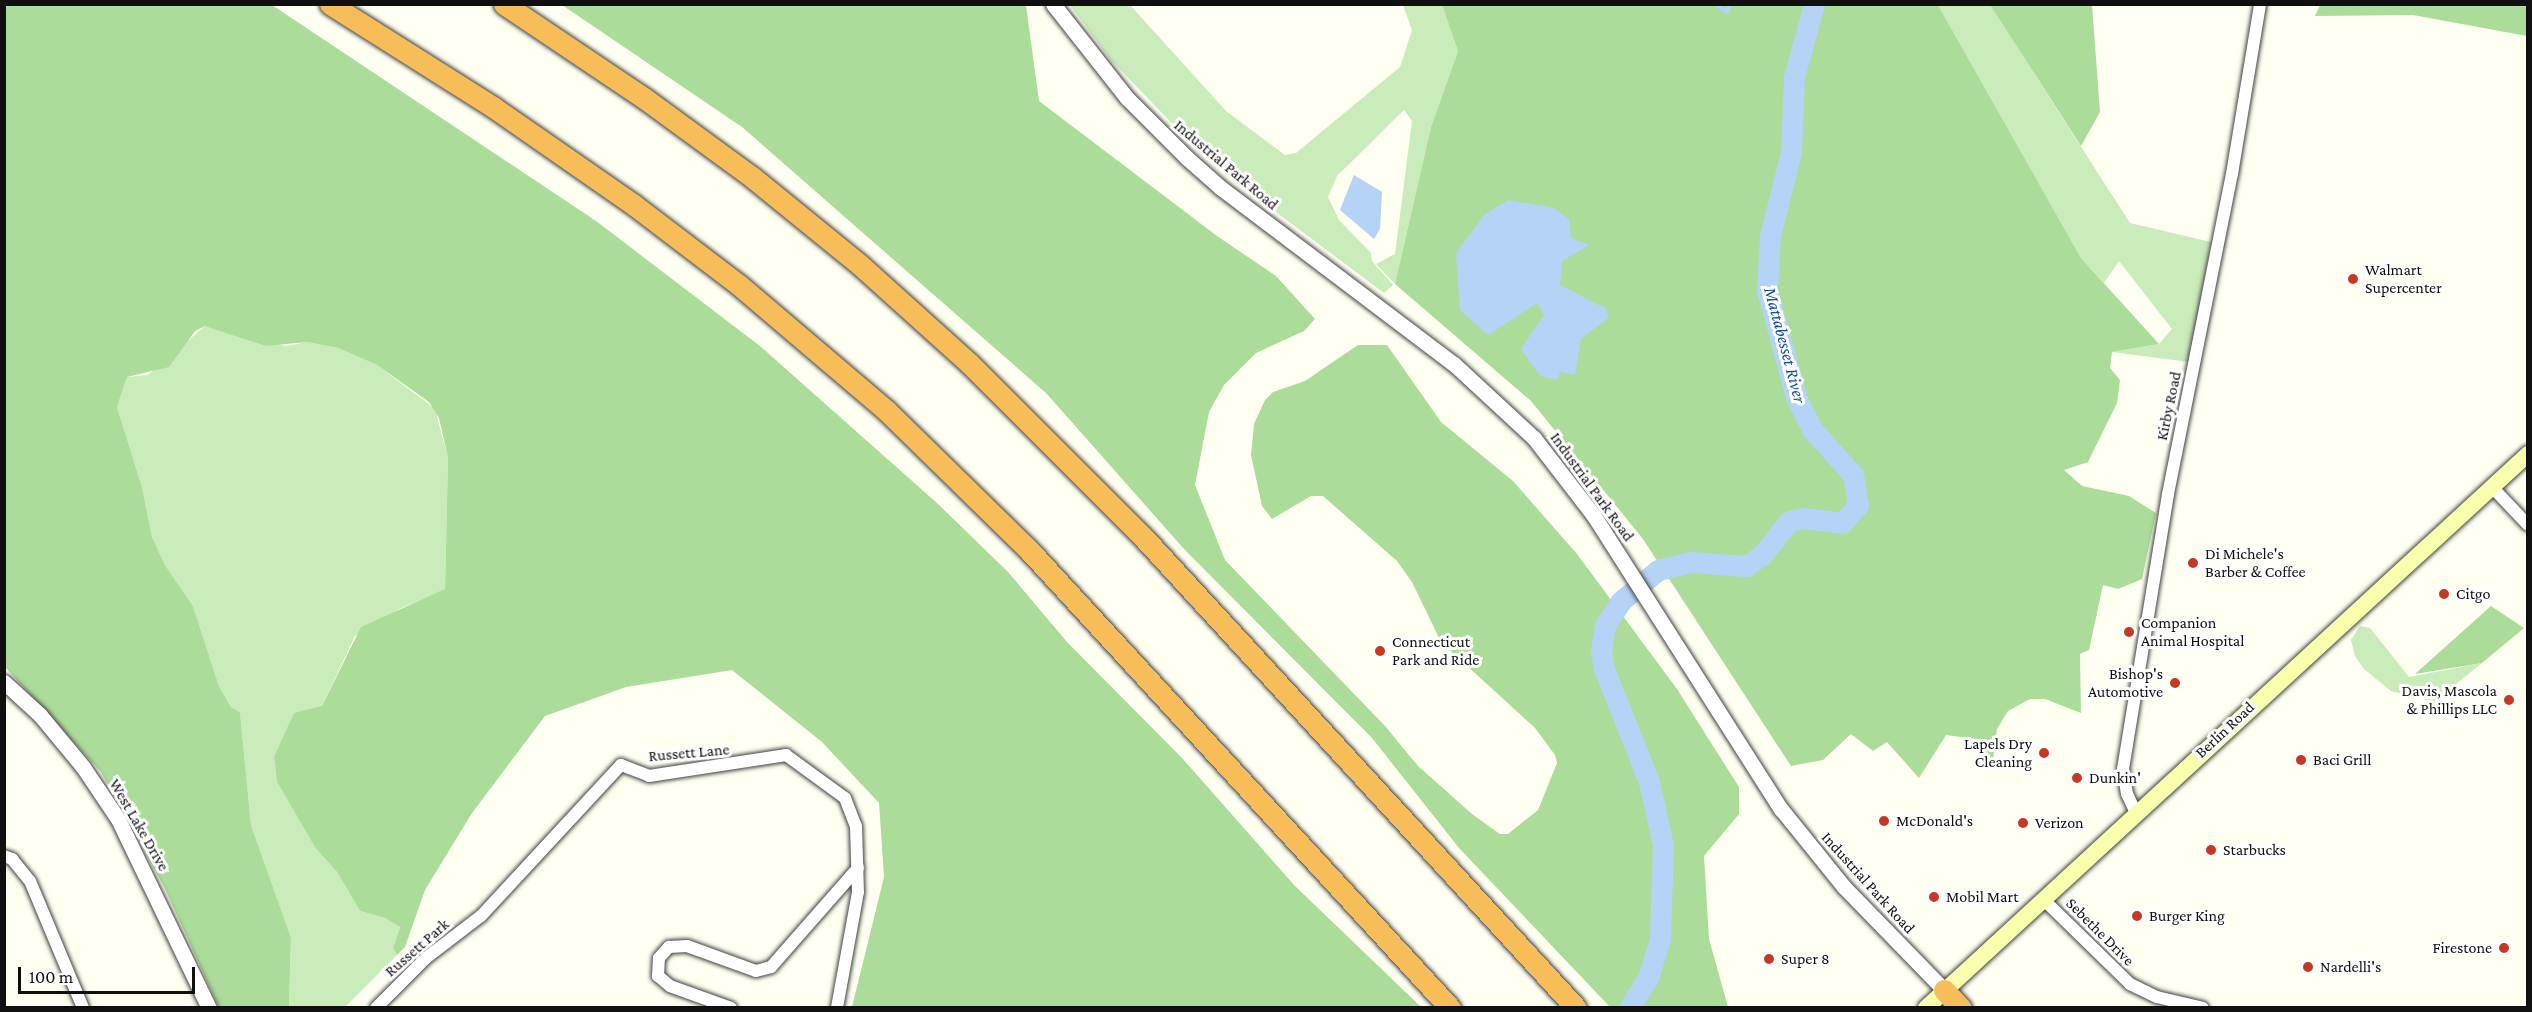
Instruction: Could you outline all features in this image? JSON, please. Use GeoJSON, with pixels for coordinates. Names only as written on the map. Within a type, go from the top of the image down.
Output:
{"type":"FeatureCollection","features":[{"type":"Feature","properties":{"kind":"highway"},"geometry":{"type":"LineString","coordinates":[[330,4],[510,118],[659,223],[781,320],[887,411],[1043,566],[1450,1008]]}},
{"type":"Feature","properties":{"kind":"highway"},"geometry":{"type":"LineString","coordinates":[[504,4],[644,98],[752,177],[859,264],[970,364],[1121,513],[1576,1008]]}},
{"type":"Feature","properties":{"kind":"highway"},"geometry":{"type":"LineString","coordinates":[[1944,990],[1961,1008]]}},
{"type":"Feature","properties":{"kind":"main road","name":"Berlin Road"},"geometry":{"type":"LineString","coordinates":[[1926,1008],[2528,454]]}},
{"type":"Feature","properties":{"kind":"street","name":"Industrial Park Road"},"geometry":{"type":"LineString","coordinates":[[1053,4],[1126,98],[1187,158],[1230,195],[1454,364],[1518,421],[1566,477],[1619,553],[1752,768],[1797,831],[1858,902],[1944,990]]}},
{"type":"Feature","properties":{"kind":"street","name":"Kirby Road"},"geometry":{"type":"LineString","coordinates":[[2136,813],[2127,794],[2123,769],[2167,501],[2232,174],[2260,4]]}},
{"type":"Feature","properties":{"kind":"street"},"geometry":{"type":"LineString","coordinates":[[2492,487],[2528,525]]}},
{"type":"Feature","properties":{"kind":"street","name":"West Lake Drive"},"geometry":{"type":"LineString","coordinates":[[4,682],[39,715],[83,767],[118,819],[209,1008]]}},
{"type":"Feature","properties":{"kind":"street","name":"Russett Lane"},"geometry":{"type":"LineString","coordinates":[[481,916],[621,765],[649,776],[786,755],[844,798],[856,826],[858,892],[837,1008]]}},
{"type":"Feature","properties":{"kind":"street"},"geometry":{"type":"LineString","coordinates":[[4,856],[12,859],[30,881],[83,1008]]}},
{"type":"Feature","properties":{"kind":"street"},"geometry":{"type":"LineString","coordinates":[[731,1008],[670,986],[658,976],[659,958],[669,947],[687,946],[756,971],[771,967],[858,868]]}},
{"type":"Feature","properties":{"kind":"street","name":"Sebethe Drive"},"geometry":{"type":"LineString","coordinates":[[2043,899],[2130,984],[2157,997],[2203,1008]]}},
{"type":"Feature","properties":{"kind":"street","name":"Russett Park"},"geometry":{"type":"LineString","coordinates":[[376,1008],[426,958],[481,916]]}},
{"type":"Feature","properties":{"kind":"green space"},"geometry":{"type":"Polygon","coordinates":[[[5,5],[272,5],[596,221],[760,346],[938,504],[1008,572],[1067,642],[1182,758],[1295,886],[1421,1007],[852,1007],[884,877],[879,803],[822,742],[732,670],[626,687],[545,716],[472,813],[425,890],[405,947],[397,955],[393,948],[400,927],[385,918],[360,911],[337,872],[316,849],[277,782],[274,757],[294,713],[322,706],[361,627],[445,589],[448,458],[439,418],[429,402],[377,365],[338,348],[307,342],[266,346],[205,326],[195,331],[169,367],[127,377],[117,407],[142,487],[152,537],[165,565],[193,606],[219,686],[231,707],[240,712],[251,825],[291,938],[289,1007],[219,1007],[164,887],[101,772],[5,667],[5,5]]]}},
{"type":"Feature","properties":{"kind":"green space"},"geometry":{"type":"Polygon","coordinates":[[[562,5],[1026,5],[1039,101],[1217,236],[1276,276],[1315,319],[1304,331],[1256,353],[1224,385],[1209,412],[1195,485],[1225,560],[1385,726],[1418,766],[1472,814],[1500,834],[1508,834],[1538,810],[1557,763],[1555,755],[1535,728],[1441,642],[1412,582],[1397,561],[1323,496],[1311,496],[1272,519],[1262,506],[1251,455],[1254,424],[1265,400],[1273,392],[1305,381],[1358,345],[1387,345],[1441,422],[1513,481],[1577,554],[1677,689],[1739,787],[1739,814],[1704,856],[1709,939],[1728,1007],[1610,1007],[1459,848],[1372,738],[1184,549],[1047,394],[742,127],[562,5]]]}},
{"type":"Feature","properties":{"kind":"green space"},"geometry":{"type":"Polygon","coordinates":[[[1070,5],[1130,5],[1226,111],[1285,155],[1296,153],[1400,67],[1412,30],[1403,5],[1442,5],[1458,51],[1431,127],[1395,284],[1376,264],[1395,254],[1412,121],[1404,110],[1337,176],[1328,197],[1339,220],[1371,253],[1372,261],[1393,285],[1384,293],[1260,200],[1190,142],[1110,59],[1070,5]]]}},
{"type":"Feature","properties":{"kind":"green space"},"geometry":{"type":"Polygon","coordinates":[[[1442,5],[1938,5],[2081,258],[2159,344],[2112,352],[2110,368],[2120,380],[2117,403],[2088,462],[2064,470],[2082,486],[2129,496],[2156,513],[2142,579],[2118,589],[2103,585],[2089,650],[2080,654],[2081,713],[2045,699],[2030,699],[2008,711],[1997,729],[1993,760],[1978,760],[1983,740],[1946,735],[1919,778],[1887,742],[1873,751],[1851,734],[1823,760],[1791,766],[1643,539],[1531,401],[1395,284],[1431,127],[1458,51],[1442,5]]]}},
{"type":"Feature","properties":{"kind":"green space"},"geometry":{"type":"Polygon","coordinates":[[[1938,5],[1990,5],[2130,223],[2211,242],[2189,362],[2112,352],[2159,344],[2172,329],[2119,261],[2104,283],[2081,258],[1938,5]]]}},
{"type":"Feature","properties":{"kind":"green space"},"geometry":{"type":"Polygon","coordinates":[[[1990,5],[2092,5],[2100,112],[2081,146],[1990,5]]]}},
{"type":"Feature","properties":{"kind":"green space"},"geometry":{"type":"Polygon","coordinates":[[[2320,5],[2527,5],[2527,36],[2413,15],[2315,16],[2320,5]]]}},
{"type":"Feature","properties":{"kind":"green space"},"geometry":{"type":"Polygon","coordinates":[[[205,326],[286,346],[307,342],[338,348],[377,365],[435,409],[448,458],[445,590],[401,608],[355,636],[322,706],[274,757],[277,782],[316,849],[337,872],[360,911],[385,918],[400,927],[393,948],[397,955],[345,1007],[289,1007],[291,938],[251,825],[240,712],[231,707],[219,686],[193,606],[165,565],[152,537],[142,487],[117,407],[127,377],[148,375],[205,326]]]}},
{"type":"Feature","properties":{"kind":"green space"},"geometry":{"type":"Polygon","coordinates":[[[2491,606],[2524,628],[2482,663],[2415,674],[2491,606]]]}},
{"type":"Feature","properties":{"kind":"green space"},"geometry":{"type":"Polygon","coordinates":[[[2360,626],[2370,628],[2409,677],[2482,663],[2434,702],[2391,691],[2364,669],[2355,656],[2351,640],[2360,626]]]}},
{"type":"Feature","properties":{"kind":"water"},"geometry":{"type":"Polygon","coordinates":[[[1354,175],[1382,192],[1380,229],[1374,239],[1340,210],[1354,175]]]}},
{"type":"Feature","properties":{"kind":"water"},"geometry":{"type":"Polygon","coordinates":[[[1508,200],[1554,208],[1569,219],[1571,238],[1589,245],[1562,261],[1560,285],[1607,309],[1608,318],[1581,339],[1575,375],[1560,372],[1557,380],[1540,376],[1521,349],[1544,315],[1537,303],[1488,335],[1460,310],[1456,253],[1485,214],[1508,200]]]}},
{"type":"Feature","properties":{"kind":"waterway"},"geometry":{"type":"LineString","coordinates":[[1715,4],[1728,12],[1729,4]]}},
{"type":"Feature","properties":{"kind":"waterway","name":"Mattabesset River"},"geometry":{"type":"LineString","coordinates":[[1629,1008],[1648,978],[1660,939],[1663,845],[1649,782],[1604,669],[1601,650],[1605,625],[1621,601],[1658,570],[1691,562],[1746,566],[1762,555],[1789,521],[1803,518],[1842,523],[1858,505],[1853,475],[1812,429],[1797,400],[1767,290],[1770,236],[1791,152],[1794,77],[1814,4]]}},
{"type":"Feature","properties":{"kind":"place","name":"Walmart Supercenter"},"geometry":{"type":"Point","coordinates":[2353,279]}},
{"type":"Feature","properties":{"kind":"place","name":"Di Michele's Barber & Coffee"},"geometry":{"type":"Point","coordinates":[2193,563]}},
{"type":"Feature","properties":{"kind":"place","name":"Citgo"},"geometry":{"type":"Point","coordinates":[2444,594]}},
{"type":"Feature","properties":{"kind":"place","name":"Companion Animal Hospital"},"geometry":{"type":"Point","coordinates":[2129,632]}},
{"type":"Feature","properties":{"kind":"place","name":"Connecticut Park and Ride"},"geometry":{"type":"Point","coordinates":[1380,651]}},
{"type":"Feature","properties":{"kind":"place","name":"Bishop's Automotive"},"geometry":{"type":"Point","coordinates":[2175,683]}},
{"type":"Feature","properties":{"kind":"place","name":"Davis, Mascola & Phillips LLC"},"geometry":{"type":"Point","coordinates":[2509,700]}},
{"type":"Feature","properties":{"kind":"place","name":"Lapels Dry Cleaning"},"geometry":{"type":"Point","coordinates":[2044,753]}},
{"type":"Feature","properties":{"kind":"place","name":"Baci Grill"},"geometry":{"type":"Point","coordinates":[2301,760]}},
{"type":"Feature","properties":{"kind":"place","name":"Dunkin'"},"geometry":{"type":"Point","coordinates":[2077,778]}},
{"type":"Feature","properties":{"kind":"place","name":"McDonald's"},"geometry":{"type":"Point","coordinates":[1884,821]}},
{"type":"Feature","properties":{"kind":"place","name":"Verizon"},"geometry":{"type":"Point","coordinates":[2023,823]}},
{"type":"Feature","properties":{"kind":"place","name":"Starbucks"},"geometry":{"type":"Point","coordinates":[2211,850]}},
{"type":"Feature","properties":{"kind":"place","name":"Mobil Mart"},"geometry":{"type":"Point","coordinates":[1934,897]}},
{"type":"Feature","properties":{"kind":"place","name":"Burger King"},"geometry":{"type":"Point","coordinates":[2137,916]}},
{"type":"Feature","properties":{"kind":"place","name":"Firestone"},"geometry":{"type":"Point","coordinates":[2504,948]}},
{"type":"Feature","properties":{"kind":"place","name":"Super 8"},"geometry":{"type":"Point","coordinates":[1769,959]}},
{"type":"Feature","properties":{"kind":"place","name":"Nardelli's"},"geometry":{"type":"Point","coordinates":[2308,967]}}]}
